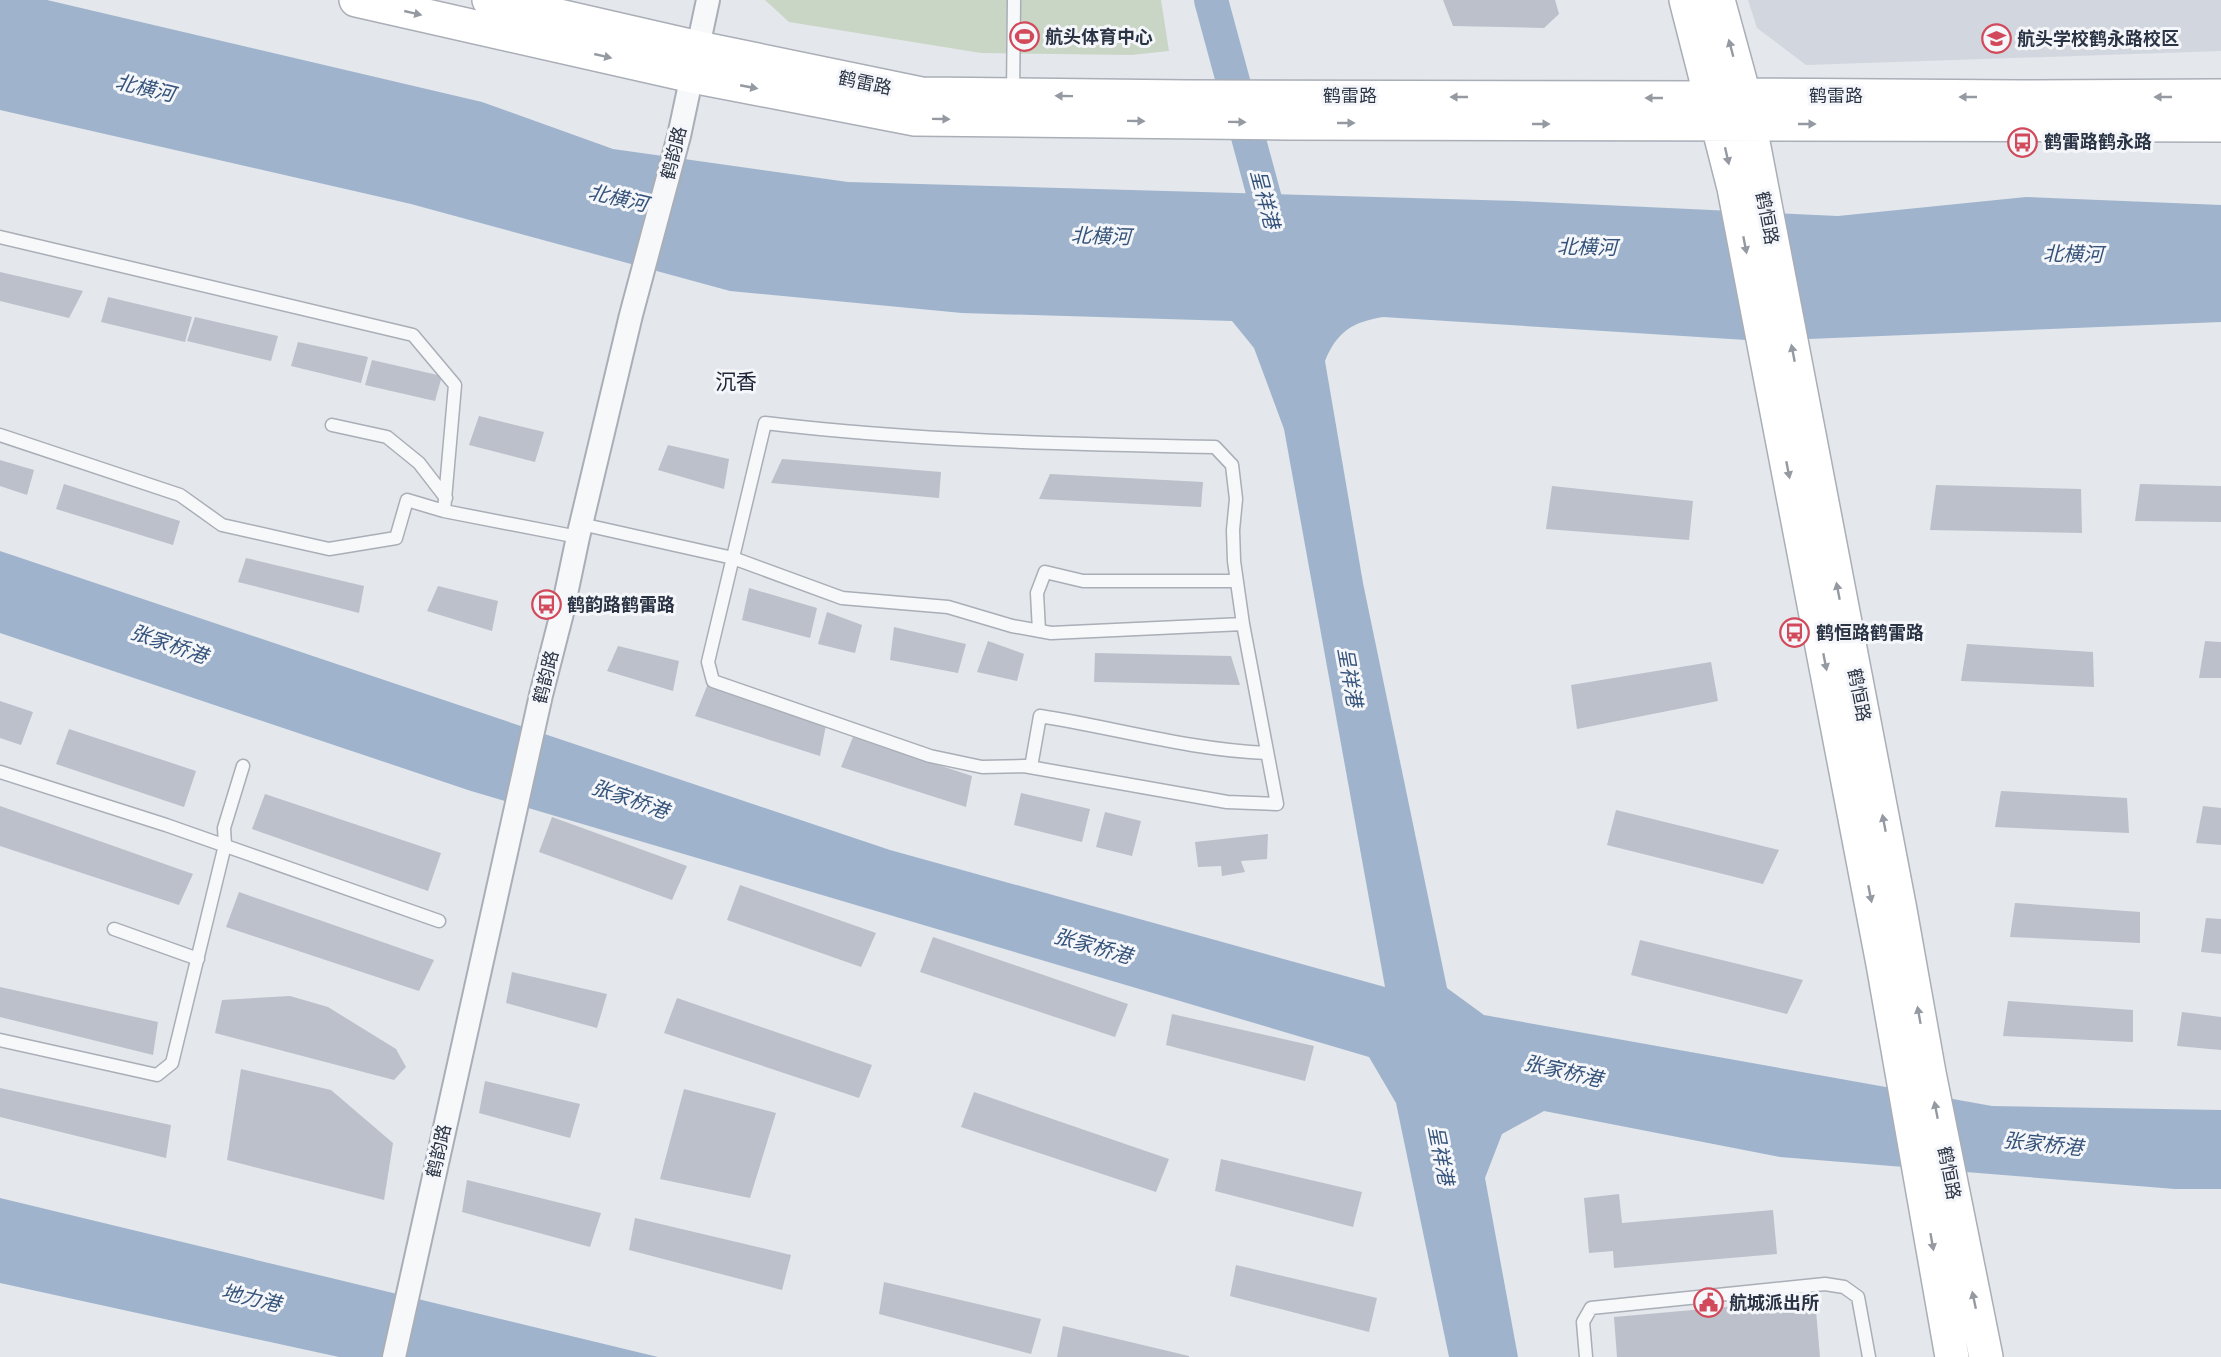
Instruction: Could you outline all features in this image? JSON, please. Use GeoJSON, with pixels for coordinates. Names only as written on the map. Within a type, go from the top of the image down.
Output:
{"type":"FeatureCollection","features":[{"type":"Feature","properties":{"kind":"street"},"geometry":{"type":"LineString","coordinates":[[356,0],[695,62]]}},
{"type":"Feature","properties":{"kind":"street","name":"鹤雷路"},"geometry":{"type":"LineString","coordinates":[[489,0],[695,62],[915,119],[1186,110],[1731,110],[2221,125]]}},
{"type":"Feature","properties":{"kind":"street","name":"鹤韵路"},"geometry":{"type":"LineString","coordinates":[[394,1357],[538,705],[562,613],[630,315],[679,136],[708,0]]}},
{"type":"Feature","properties":{"kind":"street","name":"鹤恒路"},"geometry":{"type":"LineString","coordinates":[[1686,0],[1731,110]]}},
{"type":"Feature","properties":{"kind":"street","name":"鹤恒路"},"geometry":{"type":"LineString","coordinates":[[1718,0],[1731,110],[1791,411],[1900,910],[1915,1072],[1937,1186],[1986,1357]]}},
{"type":"Feature","properties":{"kind":"street","name":"鹤雷路"},"geometry":{"type":"LineString","coordinates":[[695,62],[921,94],[1013,95],[1186,110]]}},
{"type":"Feature","properties":{"kind":"street","name":"鹤雷路"},"geometry":{"type":"LineString","coordinates":[[1731,110],[2009,97],[2221,96]]}},
{"type":"Feature","properties":{"kind":"street","name":"鹤恒路"},"geometry":{"type":"LineString","coordinates":[[1937,1186],[1952,1357]]}},
{"type":"Feature","properties":{"kind":"lane"},"geometry":{"type":"LineString","coordinates":[[1013,95],[1014,0]]}},
{"type":"Feature","properties":{"kind":"lane"},"geometry":{"type":"LineString","coordinates":[[0,237],[413,335],[455,385],[444,511]]}},
{"type":"Feature","properties":{"kind":"lane"},"geometry":{"type":"LineString","coordinates":[[765,423],[861,434],[957,440],[1215,447],[1232,465],[1236,499],[1233,530],[1237,581],[1277,804],[1227,802],[1031,767],[982,767],[930,756],[713,681],[708,662],[765,423]]}},
{"type":"Feature","properties":{"kind":"lane"},"geometry":{"type":"LineString","coordinates":[[333,425],[387,436],[419,463],[446,498]]}},
{"type":"Feature","properties":{"kind":"lane"},"geometry":{"type":"LineString","coordinates":[[0,435],[180,495],[222,525],[329,549],[396,538],[407,500],[444,511],[580,530],[733,558],[842,598],[948,607],[1012,626],[1051,633],[1243,624]]}},
{"type":"Feature","properties":{"kind":"lane"},"geometry":{"type":"LineString","coordinates":[[1039,631],[1037,593],[1045,572],[1083,581],[1237,581]]}},
{"type":"Feature","properties":{"kind":"lane"},"geometry":{"type":"LineString","coordinates":[[1031,767],[1040,716],[1232,751],[1267,753]]}},
{"type":"Feature","properties":{"kind":"lane"},"geometry":{"type":"LineString","coordinates":[[0,1040],[157,1075],[172,1063],[225,845],[224,828],[243,766]]}},
{"type":"Feature","properties":{"kind":"lane"},"geometry":{"type":"LineString","coordinates":[[0,772],[225,845],[439,921]]}},
{"type":"Feature","properties":{"kind":"lane"},"geometry":{"type":"LineString","coordinates":[[114,928],[198,959]]}},
{"type":"Feature","properties":{"kind":"lane"},"geometry":{"type":"LineString","coordinates":[[1586,1357],[1582,1322],[1592,1308],[1825,1284],[1844,1287],[1858,1298],[1869,1357]]}},
{"type":"Feature","properties":{"kind":"shaded area","name":"航头学校鹤永路校区"},"geometry":{"type":"Polygon","coordinates":[[[1748,0],[2221,0],[2221,51],[1806,65],[1757,28],[1748,0]]]}},
{"type":"Feature","properties":{"kind":"green space","name":"航头体育中心"},"geometry":{"type":"Polygon","coordinates":[[[765,0],[1161,0],[1169,51],[1131,55],[981,53],[789,22],[765,0]]]}},
{"type":"Feature","properties":{"kind":"water"},"geometry":{"type":"Polygon","coordinates":[[[0,0],[47,0],[482,102],[613,149],[848,182],[1517,201],[1838,216],[2026,197],[2221,205],[2221,322],[1762,341],[1383,317],[1354,325],[1347,330],[1335,343],[1325,361],[1363,583],[1447,988],[1484,1015],[1992,1106],[2221,1110],[2221,1189],[2175,1189],[1780,1157],[1544,1111],[1502,1134],[1485,1178],[1518,1357],[1449,1357],[1396,1103],[1369,1057],[471,791],[0,633],[0,551],[890,850],[1385,987],[1284,429],[1254,348],[1232,321],[962,313],[730,291],[411,204],[0,110],[0,0]]]}},
{"type":"Feature","properties":{"kind":"water","name":"地力港"},"geometry":{"type":"Polygon","coordinates":[[[0,1198],[658,1357],[339,1357],[0,1283],[0,1198]]]}},
{"type":"Feature","properties":{"kind":"building"},"geometry":{"type":"Polygon","coordinates":[[[1443,0],[1555,0],[1559,14],[1544,28],[1453,26],[1443,0]]]}},
{"type":"Feature","properties":{"kind":"building"},"geometry":{"type":"Polygon","coordinates":[[[0,272],[83,291],[69,318],[0,301],[0,272]]]}},
{"type":"Feature","properties":{"kind":"building"},"geometry":{"type":"Polygon","coordinates":[[[108,297],[192,317],[185,342],[101,322],[108,297]]]}},
{"type":"Feature","properties":{"kind":"building"},"geometry":{"type":"Polygon","coordinates":[[[195,317],[278,336],[271,361],[187,341],[195,317]]]}},
{"type":"Feature","properties":{"kind":"building"},"geometry":{"type":"Polygon","coordinates":[[[298,342],[368,357],[361,383],[291,366],[298,342]]]}},
{"type":"Feature","properties":{"kind":"building"},"geometry":{"type":"Polygon","coordinates":[[[372,360],[442,376],[435,401],[365,385],[372,360]]]}},
{"type":"Feature","properties":{"kind":"building"},"geometry":{"type":"Polygon","coordinates":[[[479,416],[544,432],[535,462],[469,445],[479,416]]]}},
{"type":"Feature","properties":{"kind":"building"},"geometry":{"type":"Polygon","coordinates":[[[668,445],[729,459],[724,489],[658,470],[668,445]]]}},
{"type":"Feature","properties":{"kind":"building"},"geometry":{"type":"Polygon","coordinates":[[[782,459],[941,472],[939,498],[771,483],[782,459]]]}},
{"type":"Feature","properties":{"kind":"building"},"geometry":{"type":"Polygon","coordinates":[[[0,460],[34,470],[27,495],[0,486],[0,460]]]}},
{"type":"Feature","properties":{"kind":"building"},"geometry":{"type":"Polygon","coordinates":[[[1050,474],[1203,482],[1201,507],[1039,499],[1050,474]]]}},
{"type":"Feature","properties":{"kind":"building"},"geometry":{"type":"Polygon","coordinates":[[[64,484],[180,521],[173,545],[56,509],[64,484]]]}},
{"type":"Feature","properties":{"kind":"building"},"geometry":{"type":"Polygon","coordinates":[[[2140,484],[2221,486],[2221,522],[2135,521],[2140,484]]]}},
{"type":"Feature","properties":{"kind":"building"},"geometry":{"type":"Polygon","coordinates":[[[1936,485],[2081,489],[2082,533],[1930,530],[1936,485]]]}},
{"type":"Feature","properties":{"kind":"building"},"geometry":{"type":"Polygon","coordinates":[[[1552,486],[1693,501],[1689,540],[1546,529],[1552,486]]]}},
{"type":"Feature","properties":{"kind":"building"},"geometry":{"type":"Polygon","coordinates":[[[246,558],[364,586],[359,613],[238,582],[246,558]]]}},
{"type":"Feature","properties":{"kind":"building"},"geometry":{"type":"Polygon","coordinates":[[[438,586],[498,601],[492,631],[427,611],[438,586]]]}},
{"type":"Feature","properties":{"kind":"building"},"geometry":{"type":"Polygon","coordinates":[[[749,588],[817,608],[810,638],[742,620],[749,588]]]}},
{"type":"Feature","properties":{"kind":"building"},"geometry":{"type":"Polygon","coordinates":[[[827,612],[862,625],[855,653],[818,644],[827,612]]]}},
{"type":"Feature","properties":{"kind":"building"},"geometry":{"type":"Polygon","coordinates":[[[894,627],[966,644],[958,673],[890,660],[894,627]]]}},
{"type":"Feature","properties":{"kind":"building"},"geometry":{"type":"Polygon","coordinates":[[[988,641],[1024,654],[1017,681],[977,672],[988,641]]]}},
{"type":"Feature","properties":{"kind":"building"},"geometry":{"type":"Polygon","coordinates":[[[2205,641],[2221,642],[2221,678],[2199,678],[2205,641]]]}},
{"type":"Feature","properties":{"kind":"building"},"geometry":{"type":"Polygon","coordinates":[[[1967,644],[2093,652],[2094,687],[1961,681],[1967,644]]]}},
{"type":"Feature","properties":{"kind":"building"},"geometry":{"type":"Polygon","coordinates":[[[618,646],[679,661],[673,691],[607,671],[618,646]]]}},
{"type":"Feature","properties":{"kind":"building"},"geometry":{"type":"Polygon","coordinates":[[[1095,653],[1231,656],[1240,685],[1094,682],[1095,653]]]}},
{"type":"Feature","properties":{"kind":"building"},"geometry":{"type":"Polygon","coordinates":[[[1711,662],[1718,701],[1577,729],[1571,685],[1711,662]]]}},
{"type":"Feature","properties":{"kind":"building"},"geometry":{"type":"Polygon","coordinates":[[[707,686],[826,725],[820,756],[695,716],[707,686]]]}},
{"type":"Feature","properties":{"kind":"building"},"geometry":{"type":"Polygon","coordinates":[[[0,701],[33,712],[21,745],[0,738],[0,701]]]}},
{"type":"Feature","properties":{"kind":"building"},"geometry":{"type":"Polygon","coordinates":[[[69,729],[196,771],[184,807],[56,764],[69,729]]]}},
{"type":"Feature","properties":{"kind":"building"},"geometry":{"type":"Polygon","coordinates":[[[853,737],[972,776],[966,807],[841,767],[853,737]]]}},
{"type":"Feature","properties":{"kind":"building"},"geometry":{"type":"Polygon","coordinates":[[[2001,791],[2127,798],[2129,833],[1995,827],[2001,791]]]}},
{"type":"Feature","properties":{"kind":"building"},"geometry":{"type":"Polygon","coordinates":[[[1021,793],[1090,809],[1082,842],[1014,825],[1021,793]]]}},
{"type":"Feature","properties":{"kind":"building"},"geometry":{"type":"Polygon","coordinates":[[[265,794],[441,853],[428,891],[252,829],[265,794]]]}},
{"type":"Feature","properties":{"kind":"building"},"geometry":{"type":"Polygon","coordinates":[[[0,806],[193,874],[179,905],[0,846],[0,806]]]}},
{"type":"Feature","properties":{"kind":"building"},"geometry":{"type":"Polygon","coordinates":[[[2203,806],[2221,808],[2221,845],[2196,843],[2203,806]]]}},
{"type":"Feature","properties":{"kind":"building"},"geometry":{"type":"Polygon","coordinates":[[[1616,810],[1779,850],[1763,884],[1607,845],[1616,810]]]}},
{"type":"Feature","properties":{"kind":"building"},"geometry":{"type":"Polygon","coordinates":[[[1105,812],[1141,821],[1132,856],[1096,847],[1105,812]]]}},
{"type":"Feature","properties":{"kind":"building"},"geometry":{"type":"Polygon","coordinates":[[[552,817],[687,866],[672,900],[539,852],[552,817]]]}},
{"type":"Feature","properties":{"kind":"building"},"geometry":{"type":"Polygon","coordinates":[[[1268,834],[1267,859],[1241,861],[1245,872],[1222,876],[1221,866],[1198,867],[1195,842],[1268,834]]]}},
{"type":"Feature","properties":{"kind":"building"},"geometry":{"type":"Polygon","coordinates":[[[740,885],[876,933],[861,967],[727,920],[740,885]]]}},
{"type":"Feature","properties":{"kind":"building"},"geometry":{"type":"Polygon","coordinates":[[[239,892],[434,960],[419,991],[226,927],[239,892]]]}},
{"type":"Feature","properties":{"kind":"building"},"geometry":{"type":"Polygon","coordinates":[[[2015,903],[2140,912],[2140,943],[2010,937],[2015,903]]]}},
{"type":"Feature","properties":{"kind":"building"},"geometry":{"type":"Polygon","coordinates":[[[2206,918],[2221,919],[2221,954],[2201,952],[2206,918]]]}},
{"type":"Feature","properties":{"kind":"building"},"geometry":{"type":"Polygon","coordinates":[[[933,937],[1128,1004],[1115,1037],[920,972],[933,937]]]}},
{"type":"Feature","properties":{"kind":"building"},"geometry":{"type":"Polygon","coordinates":[[[1640,940],[1803,980],[1787,1014],[1631,975],[1640,940]]]}},
{"type":"Feature","properties":{"kind":"building"},"geometry":{"type":"Polygon","coordinates":[[[512,972],[607,994],[597,1028],[506,1003],[512,972]]]}},
{"type":"Feature","properties":{"kind":"building"},"geometry":{"type":"Polygon","coordinates":[[[0,987],[158,1022],[153,1055],[0,1017],[0,987]]]}},
{"type":"Feature","properties":{"kind":"building"},"geometry":{"type":"Polygon","coordinates":[[[290,996],[328,1007],[396,1049],[406,1067],[394,1080],[215,1033],[222,1000],[290,996]]]}},
{"type":"Feature","properties":{"kind":"building"},"geometry":{"type":"Polygon","coordinates":[[[677,998],[872,1065],[859,1098],[664,1033],[677,998]]]}},
{"type":"Feature","properties":{"kind":"building"},"geometry":{"type":"Polygon","coordinates":[[[2008,1001],[2133,1010],[2133,1042],[2003,1036],[2008,1001]]]}},
{"type":"Feature","properties":{"kind":"building"},"geometry":{"type":"Polygon","coordinates":[[[2182,1012],[2221,1017],[2221,1050],[2177,1046],[2182,1012]]]}},
{"type":"Feature","properties":{"kind":"building"},"geometry":{"type":"Polygon","coordinates":[[[1172,1014],[1314,1046],[1305,1081],[1166,1045],[1172,1014]]]}},
{"type":"Feature","properties":{"kind":"building"},"geometry":{"type":"Polygon","coordinates":[[[241,1069],[331,1090],[393,1143],[384,1200],[227,1160],[241,1069]]]}},
{"type":"Feature","properties":{"kind":"building"},"geometry":{"type":"Polygon","coordinates":[[[485,1081],[580,1104],[570,1138],[479,1113],[485,1081]]]}},
{"type":"Feature","properties":{"kind":"building"},"geometry":{"type":"Polygon","coordinates":[[[0,1088],[171,1125],[166,1158],[0,1117],[0,1088]]]}},
{"type":"Feature","properties":{"kind":"building"},"geometry":{"type":"Polygon","coordinates":[[[684,1089],[776,1113],[750,1198],[660,1179],[684,1089]]]}},
{"type":"Feature","properties":{"kind":"building"},"geometry":{"type":"Polygon","coordinates":[[[974,1092],[1169,1159],[1156,1192],[961,1127],[974,1092]]]}},
{"type":"Feature","properties":{"kind":"building"},"geometry":{"type":"Polygon","coordinates":[[[1221,1159],[1362,1192],[1353,1227],[1215,1191],[1221,1159]]]}},
{"type":"Feature","properties":{"kind":"building"},"geometry":{"type":"Polygon","coordinates":[[[467,1180],[601,1213],[590,1247],[462,1212],[467,1180]]]}},
{"type":"Feature","properties":{"kind":"building"},"geometry":{"type":"Polygon","coordinates":[[[1619,1194],[1622,1223],[1773,1210],[1777,1254],[1614,1268],[1613,1251],[1589,1253],[1584,1198],[1619,1194]]]}},
{"type":"Feature","properties":{"kind":"building"},"geometry":{"type":"Polygon","coordinates":[[[635,1218],[791,1255],[782,1290],[629,1250],[635,1218]]]}},
{"type":"Feature","properties":{"kind":"building"},"geometry":{"type":"Polygon","coordinates":[[[1236,1265],[1377,1298],[1369,1332],[1230,1296],[1236,1265]]]}},
{"type":"Feature","properties":{"kind":"building"},"geometry":{"type":"Polygon","coordinates":[[[884,1282],[1041,1319],[1031,1354],[879,1314],[884,1282]]]}},
{"type":"Feature","properties":{"kind":"building"},"geometry":{"type":"Polygon","coordinates":[[[1815,1299],[1820,1357],[1617,1357],[1614,1317],[1815,1299]]]}},
{"type":"Feature","properties":{"kind":"building"},"geometry":{"type":"Polygon","coordinates":[[[1063,1326],[1189,1356],[1189,1357],[1057,1357],[1063,1326]]]}},
{"type":"Feature","properties":{"kind":"waterway","name":"呈祥港"},"geometry":{"type":"LineString","coordinates":[[1211,0],[1276,240]]}},
{"type":"Feature","properties":{"kind":"place","name":"航头体育中心"},"geometry":{"type":"Point","coordinates":[1024,37]}},
{"type":"Feature","properties":{"kind":"place","name":"航头学校鹤永路校区"},"geometry":{"type":"Point","coordinates":[1996,39]}},
{"type":"Feature","properties":{"kind":"place","name":"鹤雷路鹤永路"},"geometry":{"type":"Point","coordinates":[2023,142]}},
{"type":"Feature","properties":{"kind":"place","name":"鹤韵路鹤雷路"},"geometry":{"type":"Point","coordinates":[546,605]}},
{"type":"Feature","properties":{"kind":"place","name":"鹤恒路鹤雷路"},"geometry":{"type":"Point","coordinates":[1795,633]}},
{"type":"Feature","properties":{"kind":"place","name":"航城派出所"},"geometry":{"type":"Point","coordinates":[1708,1303]}},
{"type":"Feature","properties":{"kind":"district","name":"沉香"},"geometry":{"type":"Point","coordinates":[736,382]}},
{"type":"Feature","properties":{"kind":"water label","name":"北横河"},"geometry":{"type":"Point","coordinates":[145,88]}},
{"type":"Feature","properties":{"kind":"water label","name":"北横河"},"geometry":{"type":"Point","coordinates":[618,198]}},
{"type":"Feature","properties":{"kind":"water label","name":"北横河"},"geometry":{"type":"Point","coordinates":[1101,236]}},
{"type":"Feature","properties":{"kind":"water label","name":"北横河"},"geometry":{"type":"Point","coordinates":[1587,247]}},
{"type":"Feature","properties":{"kind":"water label","name":"北横河"},"geometry":{"type":"Point","coordinates":[2073,254]}},
{"type":"Feature","properties":{"kind":"water label","name":"张家桥港"},"geometry":{"type":"Point","coordinates":[169,644]}},
{"type":"Feature","properties":{"kind":"water label","name":"张家桥港"},"geometry":{"type":"Point","coordinates":[630,799]}},
{"type":"Feature","properties":{"kind":"water label","name":"张家桥港"},"geometry":{"type":"Point","coordinates":[1093,946]}},
{"type":"Feature","properties":{"kind":"water label","name":"张家桥港"},"geometry":{"type":"Point","coordinates":[1563,1071]}},
{"type":"Feature","properties":{"kind":"water label","name":"张家桥港"},"geometry":{"type":"Point","coordinates":[2043,1144]}}]}
